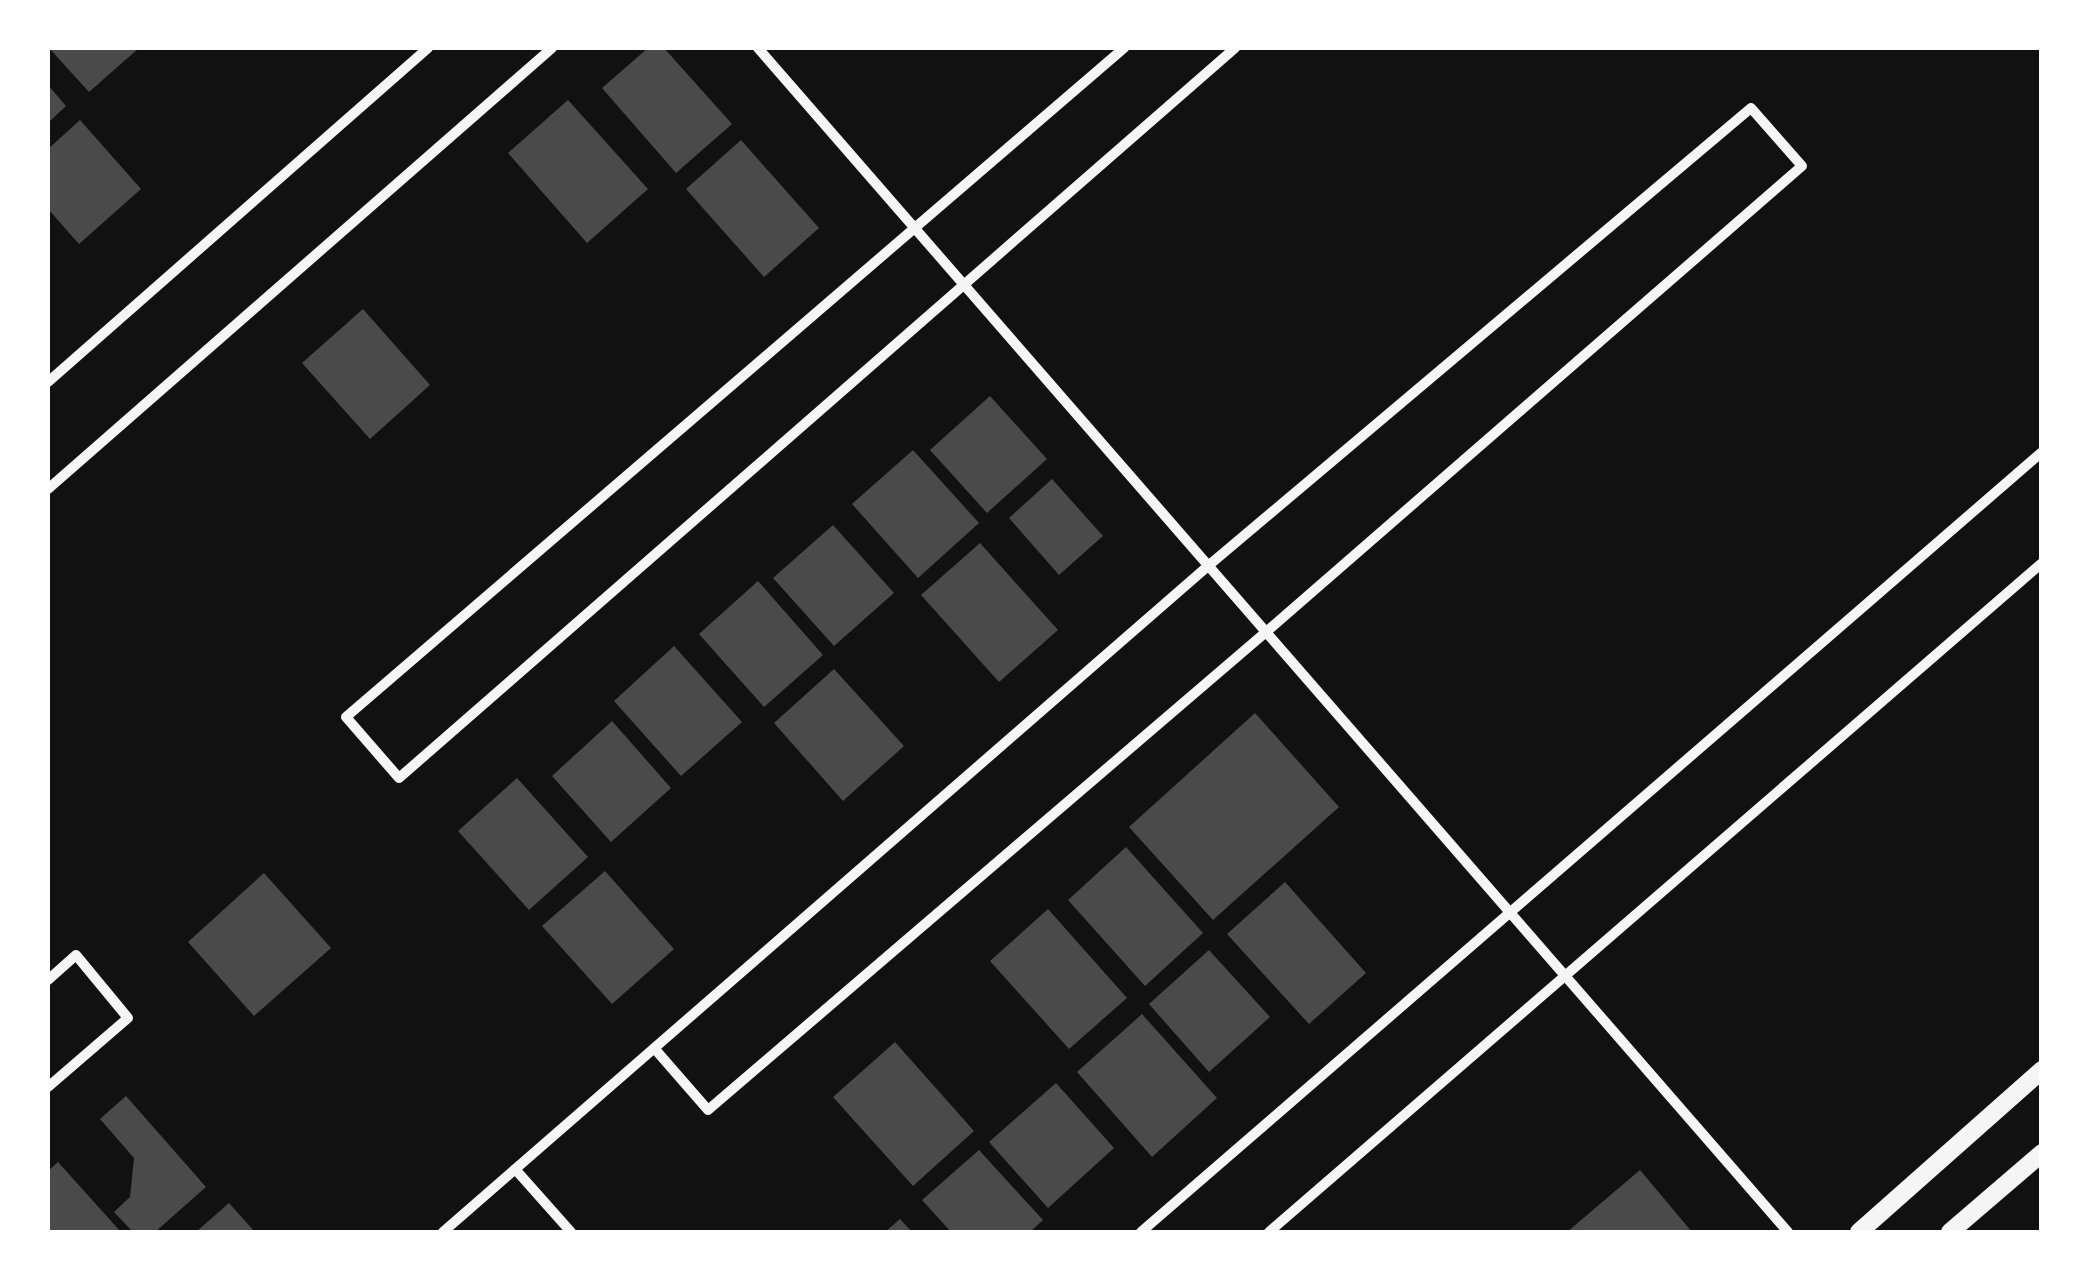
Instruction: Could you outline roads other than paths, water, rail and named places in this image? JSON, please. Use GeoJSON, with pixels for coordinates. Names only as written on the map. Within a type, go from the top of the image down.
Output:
{"type":"FeatureCollection","features":[{"type":"Feature","properties":{"kind":"street"},"geometry":{"type":"LineString","coordinates":[[48,382],[428,48]]}},
{"type":"Feature","properties":{"kind":"street"},"geometry":{"type":"LineString","coordinates":[[48,489],[552,48]]}},
{"type":"Feature","properties":{"kind":"street"},"geometry":{"type":"LineString","coordinates":[[758,48],[1788,1232]]}},
{"type":"Feature","properties":{"kind":"street"},"geometry":{"type":"LineString","coordinates":[[1124,48],[346,717],[399,778],[1236,48]]}},
{"type":"Feature","properties":{"kind":"street"},"geometry":{"type":"LineString","coordinates":[[443,1232],[515,1170],[654,1048],[1208,566],[1751,108],[1802,166],[708,1110],[654,1048]]}},
{"type":"Feature","properties":{"kind":"street"},"geometry":{"type":"LineString","coordinates":[[1140,1232],[2042,452]]}},
{"type":"Feature","properties":{"kind":"street"},"geometry":{"type":"LineString","coordinates":[[1269,1232],[2042,563]]}},
{"type":"Feature","properties":{"kind":"street"},"geometry":{"type":"LineString","coordinates":[[48,980],[76,955],[128,1018],[48,1087]]}},
{"type":"Feature","properties":{"kind":"street"},"geometry":{"type":"LineString","coordinates":[[1859,1232],[2042,1070]]}},
{"type":"Feature","properties":{"kind":"street"},"geometry":{"type":"LineString","coordinates":[[1950,1232],[2042,1153]]}},
{"type":"Feature","properties":{"kind":"street"},"geometry":{"type":"LineString","coordinates":[[515,1170],[571,1232]]}}]}
